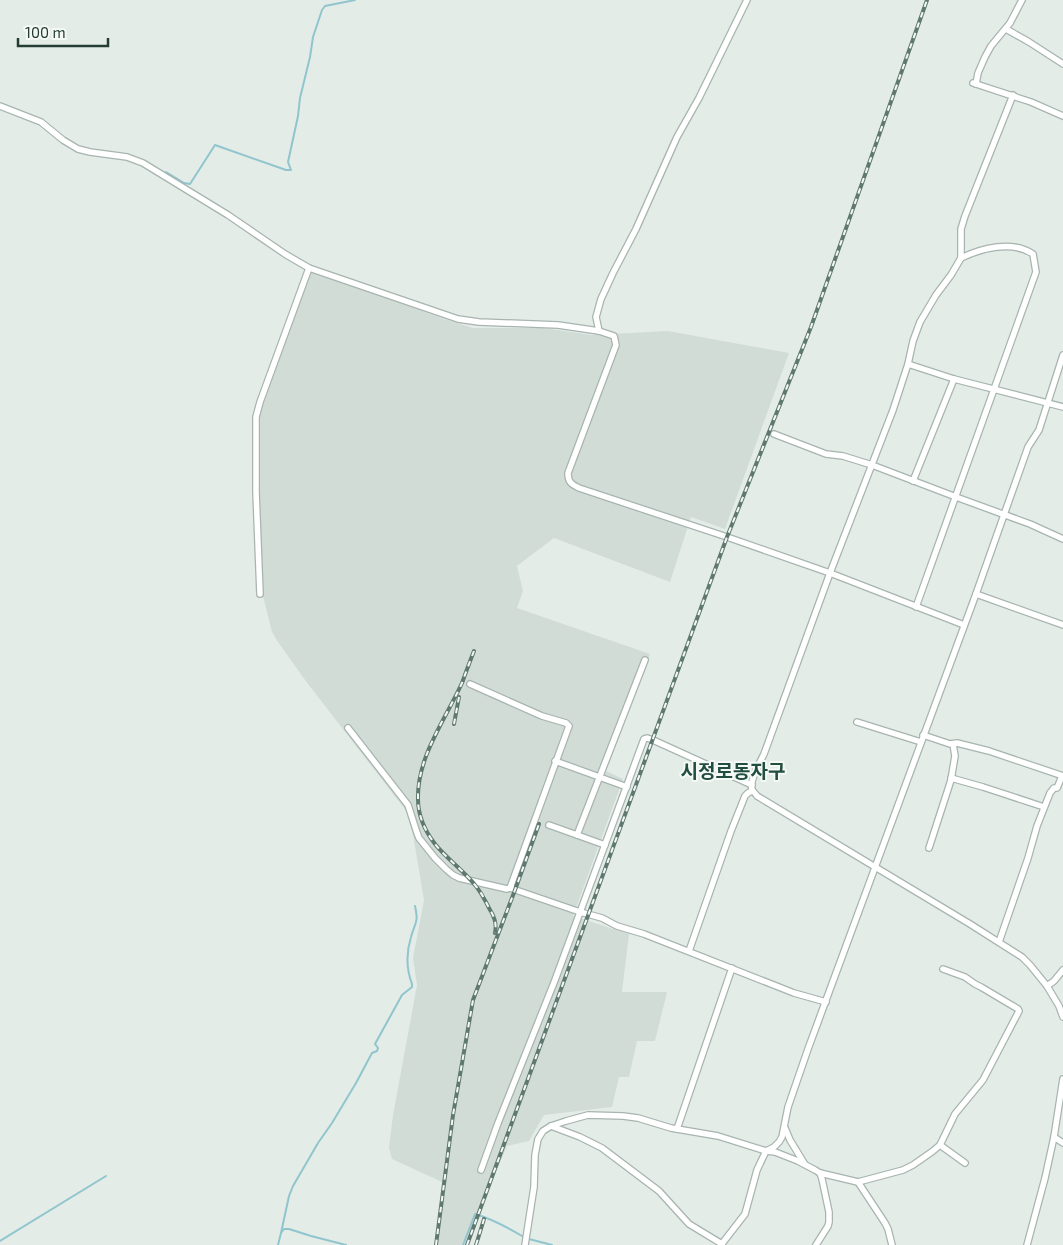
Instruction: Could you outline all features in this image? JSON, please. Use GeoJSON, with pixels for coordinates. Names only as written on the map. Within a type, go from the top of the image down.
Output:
{"type":"FeatureCollection","features":[{"type":"Feature","properties":{"kind":"street"},"geometry":{"type":"LineString","coordinates":[[599,330],[596,316],[613,272],[636,229],[677,137],[700,98],[747,0]]}},
{"type":"Feature","properties":{"kind":"street"},"geometry":{"type":"LineString","coordinates":[[1022,0],[1016,14],[1006,29],[991,46],[974,84],[1013,95],[1063,116]]}},
{"type":"Feature","properties":{"kind":"street"},"geometry":{"type":"LineString","coordinates":[[1006,29],[1063,64]]}},
{"type":"Feature","properties":{"kind":"street"},"geometry":{"type":"LineString","coordinates":[[1013,95],[965,216],[961,229],[961,258],[920,322],[913,341],[908,364],[872,465],[764,754],[752,780],[752,788],[757,796],[1022,957],[1047,986],[1063,1016]]}},
{"type":"Feature","properties":{"kind":"street"},"geometry":{"type":"LineString","coordinates":[[0,106],[41,122],[63,140],[78,149],[127,158],[143,163],[228,214],[285,254],[309,268],[458,319],[473,322],[558,325],[599,330],[614,336],[616,345],[568,472],[571,484],[728,537],[964,625]]}},
{"type":"Feature","properties":{"kind":"street"},"geometry":{"type":"LineString","coordinates":[[916,607],[1036,272],[1033,254],[1029,251],[1012,247],[989,248],[972,252],[961,258]]}},
{"type":"Feature","properties":{"kind":"street"},"geometry":{"type":"LineString","coordinates":[[260,594],[256,492],[256,417],[309,268]]}},
{"type":"Feature","properties":{"kind":"street"},"geometry":{"type":"LineString","coordinates":[[550,1126],[580,1136],[602,1148],[659,1191],[689,1224],[722,1244],[745,1214],[757,1170],[766,1150],[774,1147],[782,1137],[788,1107],[808,1049],[976,594],[1028,447],[1039,430],[1063,355]]}},
{"type":"Feature","properties":{"kind":"street"},"geometry":{"type":"LineString","coordinates":[[908,364],[954,379],[1063,407]]}},
{"type":"Feature","properties":{"kind":"street"},"geometry":{"type":"LineString","coordinates":[[913,481],[954,379]]}},
{"type":"Feature","properties":{"kind":"street"},"geometry":{"type":"LineString","coordinates":[[774,434],[826,454],[843,456],[872,465],[1030,524],[1063,539]]}},
{"type":"Feature","properties":{"kind":"street"},"geometry":{"type":"LineString","coordinates":[[976,594],[1063,625]]}},
{"type":"Feature","properties":{"kind":"street"},"geometry":{"type":"LineString","coordinates":[[577,835],[645,660]]}},
{"type":"Feature","properties":{"kind":"street"},"geometry":{"type":"LineString","coordinates":[[470,684],[569,726],[510,888]]}},
{"type":"Feature","properties":{"kind":"street"},"geometry":{"type":"LineString","coordinates":[[857,722],[921,742]]}},
{"type":"Feature","properties":{"kind":"street"},"geometry":{"type":"LineString","coordinates":[[348,728],[408,805],[419,838],[446,869],[460,878],[507,889],[510,888],[602,918],[617,926],[689,951],[794,993],[826,1002]]}},
{"type":"Feature","properties":{"kind":"street"},"geometry":{"type":"LineString","coordinates":[[923,735],[950,744],[957,743],[989,752],[1062,776],[1057,788],[1050,793],[1044,807],[998,942]]}},
{"type":"Feature","properties":{"kind":"street"},"geometry":{"type":"LineString","coordinates":[[481,1170],[555,980],[644,740],[647,738],[752,788]]}},
{"type":"Feature","properties":{"kind":"street"},"geometry":{"type":"LineString","coordinates":[[929,848],[951,778],[955,756],[953,744]]}},
{"type":"Feature","properties":{"kind":"street"},"geometry":{"type":"LineString","coordinates":[[555,762],[627,788]]}},
{"type":"Feature","properties":{"kind":"street"},"geometry":{"type":"LineString","coordinates":[[951,778],[1044,807]]}},
{"type":"Feature","properties":{"kind":"street"},"geometry":{"type":"LineString","coordinates":[[689,951],[731,831],[745,796],[752,788]]}},
{"type":"Feature","properties":{"kind":"street"},"geometry":{"type":"LineString","coordinates":[[549,825],[605,845]]}},
{"type":"Feature","properties":{"kind":"street"},"geometry":{"type":"LineString","coordinates":[[677,1129],[732,968]]}},
{"type":"Feature","properties":{"kind":"street"},"geometry":{"type":"LineString","coordinates":[[525,1245],[534,1187],[536,1143],[543,1131],[550,1126],[588,1115],[597,1114],[638,1118],[677,1129],[718,1136],[775,1152],[820,1173],[858,1182],[903,1170],[933,1152],[940,1145],[955,1114],[983,1080],[1019,1011],[965,977],[943,969]]}},
{"type":"Feature","properties":{"kind":"street"},"geometry":{"type":"LineString","coordinates":[[1047,986],[1063,970]]}},
{"type":"Feature","properties":{"kind":"street"},"geometry":{"type":"LineString","coordinates":[[1027,1245],[1054,1137],[1063,1079]]}},
{"type":"Feature","properties":{"kind":"street"},"geometry":{"type":"LineString","coordinates":[[784,1122],[790,1140],[806,1165]]}},
{"type":"Feature","properties":{"kind":"street"},"geometry":{"type":"LineString","coordinates":[[1054,1137],[1063,1143]]}},
{"type":"Feature","properties":{"kind":"street"},"geometry":{"type":"LineString","coordinates":[[940,1145],[965,1163]]}},
{"type":"Feature","properties":{"kind":"street"},"geometry":{"type":"LineString","coordinates":[[816,1245],[828,1226],[830,1216],[820,1173]]}},
{"type":"Feature","properties":{"kind":"street"},"geometry":{"type":"LineString","coordinates":[[858,1182],[885,1223],[892,1245]]}},
{"type":"Feature","properties":{"kind":"shaded area"},"geometry":{"type":"Polygon","coordinates":[[[311,271],[473,328],[543,328],[592,335],[668,331],[789,353],[725,529],[691,517],[670,582],[554,538],[517,566],[523,591],[517,608],[650,654],[606,771],[623,779],[573,916],[629,934],[622,992],[667,992],[655,1041],[637,1041],[629,1077],[619,1077],[612,1107],[544,1115],[529,1141],[507,1146],[464,1245],[437,1245],[442,1182],[392,1159],[389,1148],[393,1115],[417,985],[413,958],[424,900],[413,835],[407,812],[278,642],[272,632],[263,596],[258,497],[260,411],[311,271]]]}},
{"type":"Feature","properties":{"kind":"waterway"},"geometry":{"type":"LineString","coordinates":[[166,172],[184,183],[190,184],[215,145],[286,170],[291,170],[288,162],[300,98],[313,37],[322,10],[325,6],[355,0]]}},
{"type":"Feature","properties":{"kind":"waterway"},"geometry":{"type":"LineString","coordinates":[[281,1233],[293,1186],[356,1083],[372,1053],[377,1051],[378,1048],[375,1044],[402,995],[412,987],[408,955],[409,943],[417,919],[415,906]]}},
{"type":"Feature","properties":{"kind":"waterway"},"geometry":{"type":"LineString","coordinates":[[0,1241],[106,1176]]}},
{"type":"Feature","properties":{"kind":"waterway"},"geometry":{"type":"LineString","coordinates":[[463,1245],[475,1214],[522,1236]]}},
{"type":"Feature","properties":{"kind":"waterway"},"geometry":{"type":"LineString","coordinates":[[278,1245],[284,1229],[346,1245]]}},
{"type":"Feature","properties":{"kind":"waterway"},"geometry":{"type":"LineString","coordinates":[[529,1239],[552,1245]]}},
{"type":"Feature","properties":{"kind":"railway"},"geometry":{"type":"LineString","coordinates":[[467,1245],[727,537],[811,327],[927,0]]}},
{"type":"Feature","properties":{"kind":"railway"},"geometry":{"type":"LineString","coordinates":[[474,651],[462,683],[427,754],[419,783],[418,805],[425,829],[431,839],[483,896],[495,920],[495,933]]}},
{"type":"Feature","properties":{"kind":"railway"},"geometry":{"type":"LineString","coordinates":[[454,724],[459,697]]}},
{"type":"Feature","properties":{"kind":"railway"},"geometry":{"type":"LineString","coordinates":[[436,1245],[453,1115],[473,1000],[539,824]]}},
{"type":"Feature","properties":{"kind":"railway"},"geometry":{"type":"LineString","coordinates":[[476,1245],[484,1219]]}},
{"type":"Feature","properties":{"kind":"district","name":"시정로동자구"},"geometry":{"type":"Point","coordinates":[733,770]}}]}
